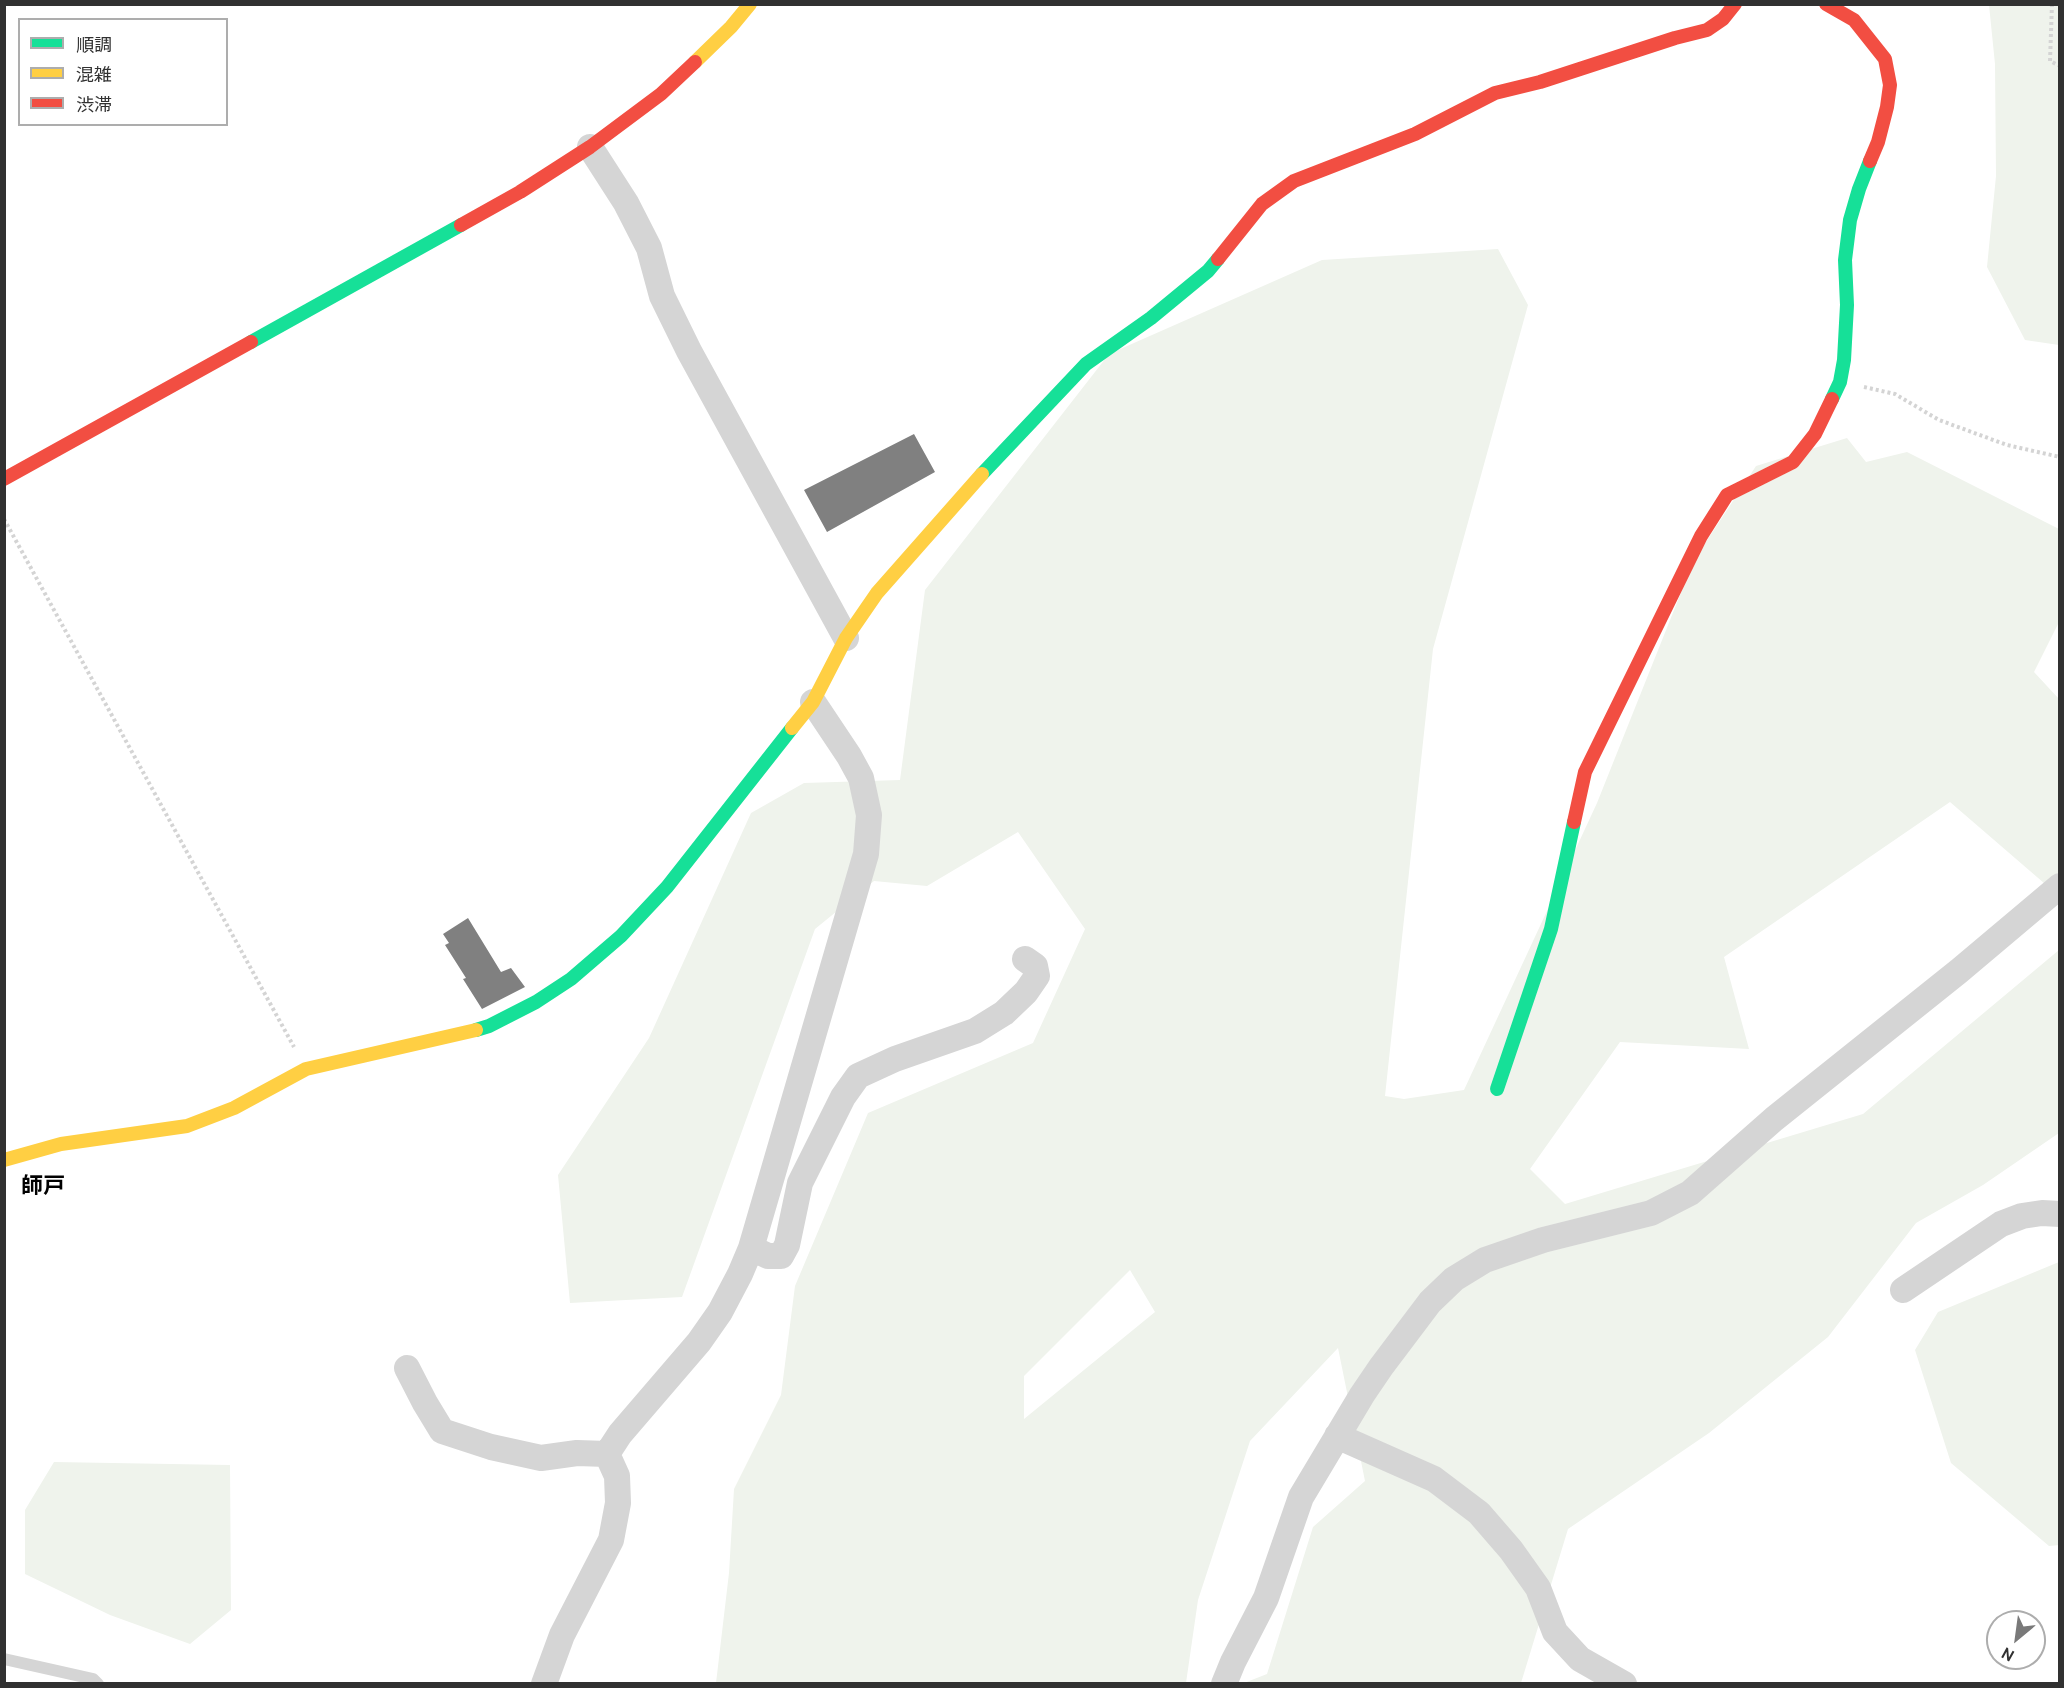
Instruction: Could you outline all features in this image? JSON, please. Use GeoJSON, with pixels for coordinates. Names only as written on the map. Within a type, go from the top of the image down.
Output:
{"type":"FeatureCollection","features":[{"type":"Feature","properties":{"kind":"street"},"geometry":{"type":"LineString","coordinates":[[4,479],[520,192],[590,147],[661,94],[731,27],[750,4]]}},
{"type":"Feature","properties":{"kind":"street"},"geometry":{"type":"LineString","coordinates":[[4,1160],[61,1144],[187,1126],[234,1108],[306,1069],[455,1036],[489,1026],[536,1002],[571,979],[621,936],[667,887],[813,702],[846,638],[877,593],[961,497],[1086,364],[1151,318],[1208,271],[1262,204],[1294,181],[1415,134],[1495,93],[1540,82],[1675,38],[1707,30],[1723,19],[1735,4]]}},
{"type":"Feature","properties":{"kind":"street"},"geometry":{"type":"LineString","coordinates":[[1497,1089],[1551,929],[1586,772],[1650,638],[1701,536],[1727,495],[1793,462],[1815,434],[1840,382],[1844,360],[1847,306],[1845,260],[1850,220],[1859,189],[1878,142],[1890,85],[1885,59],[1871,39],[1854,20],[1826,4]]}},
{"type":"Feature","properties":{"kind":"street"},"geometry":{"type":"LineString","coordinates":[[590,147],[626,203],[649,248],[662,296],[689,351],[846,638]]}},
{"type":"Feature","properties":{"kind":"street"},"geometry":{"type":"LineString","coordinates":[[607,1454],[620,1434],[699,1342],[720,1312],[741,1274],[751,1248],[866,854],[869,814],[861,778],[813,702]]}},
{"type":"Feature","properties":{"kind":"street"},"geometry":{"type":"LineString","coordinates":[[1224,1683],[1266,1598],[1301,1497],[1380,1367],[1430,1302],[1454,1279],[1485,1260],[1542,1240],[1651,1213],[1690,1193],[1774,1119],[1959,971],[2060,886]]}},
{"type":"Feature","properties":{"kind":"street"},"geometry":{"type":"LineString","coordinates":[[751,1248],[768,1256],[781,1256],[787,1245],[800,1183],[843,1097],[858,1076],[895,1059],[975,1032],[1004,1013],[1026,992],[1037,976],[1035,966],[1025,959]]}},
{"type":"Feature","properties":{"kind":"street"},"geometry":{"type":"LineString","coordinates":[[1903,1290],[2001,1224],[2022,1216],[2060,1214]]}},
{"type":"Feature","properties":{"kind":"street"},"geometry":{"type":"LineString","coordinates":[[407,1368],[442,1431],[491,1447],[541,1458],[577,1453],[607,1454]]}},
{"type":"Feature","properties":{"kind":"street"},"geometry":{"type":"LineString","coordinates":[[1338,1436],[1434,1479],[1479,1513],[1511,1550],[1538,1588],[1555,1632],[1580,1659],[1624,1683]]}},
{"type":"Feature","properties":{"kind":"street"},"geometry":{"type":"LineString","coordinates":[[544,1683],[562,1635],[611,1540],[618,1503],[617,1476],[607,1454]]}},
{"type":"Feature","properties":{"kind":"lane"},"geometry":{"type":"LineString","coordinates":[[4,1659],[93,1679],[98,1683]]}},
{"type":"Feature","properties":{"kind":"path"},"geometry":{"type":"LineString","coordinates":[[2052,4],[2050,62],[2060,66]]}},
{"type":"Feature","properties":{"kind":"path"},"geometry":{"type":"LineString","coordinates":[[1840,382],[1895,394],[1940,420],[2007,445],[2060,457]]}},
{"type":"Feature","properties":{"kind":"path"},"geometry":{"type":"LineString","coordinates":[[4,519],[306,1069]]}},
{"type":"Feature","properties":{"kind":"shaded area"},"geometry":{"type":"Polygon","coordinates":[[[1989,5],[2059,5],[2059,345],[2025,340],[1987,267],[1996,176],[1995,64],[1989,5]]]}},
{"type":"Feature","properties":{"kind":"shaded area"},"geometry":{"type":"Polygon","coordinates":[[[1498,249],[1528,305],[1433,649],[1385,1096],[1404,1099],[1464,1090],[1597,803],[1694,560],[1756,466],[1847,438],[1866,462],[1907,452],[2059,529],[2059,622],[2034,672],[2059,699],[2059,896],[1950,802],[1724,957],[1749,1049],[1620,1042],[1530,1169],[1565,1204],[1863,1114],[2059,950],[2059,1133],[1983,1185],[1916,1223],[1828,1337],[1709,1433],[1568,1529],[1521,1683],[1244,1683],[1267,1674],[1313,1527],[1365,1481],[1338,1348],[1250,1441],[1198,1600],[1186,1683],[716,1683],[729,1573],[734,1489],[781,1395],[795,1286],[868,1113],[1033,1043],[1085,929],[1018,832],[927,886],[874,881],[815,929],[682,1297],[570,1303],[558,1175],[649,1038],[751,813],[804,783],[900,780],[925,590],[1109,354],[1322,260],[1498,249]],[[1130,1270],[1024,1376],[1024,1419],[1155,1312],[1130,1270]]]}},
{"type":"Feature","properties":{"kind":"shaded area"},"geometry":{"type":"Polygon","coordinates":[[[2059,1262],[2060,1545],[2049,1546],[1951,1463],[1915,1350],[1938,1312],[2059,1262]]]}},
{"type":"Feature","properties":{"kind":"shaded area"},"geometry":{"type":"Polygon","coordinates":[[[54,1462],[230,1465],[231,1610],[190,1644],[110,1615],[25,1574],[25,1510],[54,1462]]]}},
{"type":"Feature","properties":{"kind":"building"},"geometry":{"type":"Polygon","coordinates":[[[914,434],[935,472],[827,532],[804,490],[914,434]]]}},
{"type":"Feature","properties":{"kind":"building"},"geometry":{"type":"Polygon","coordinates":[[[468,918],[501,972],[511,968],[525,987],[482,1009],[445,945],[449,943],[443,934],[468,918]]]}},
{"type":"Feature","properties":{"kind":"traffic: fast"},"geometry":{"type":"LineString","coordinates":[[1832,399],[1840,382],[1844,360],[1847,305],[1845,260],[1850,220],[1870,161]]}},
{"type":"Feature","properties":{"kind":"traffic: fast"},"geometry":{"type":"LineString","coordinates":[[251,342],[461,225]]}},
{"type":"Feature","properties":{"kind":"traffic: fast"},"geometry":{"type":"LineString","coordinates":[[982,474],[1086,364],[1151,318],[1208,271],[1218,259]]}},
{"type":"Feature","properties":{"kind":"traffic: fast"},"geometry":{"type":"LineString","coordinates":[[476,1030],[489,1026],[536,1002],[571,979],[621,936],[667,887],[792,728]]}},
{"type":"Feature","properties":{"kind":"traffic: fast"},"geometry":{"type":"LineString","coordinates":[[1497,1089],[1551,929],[1574,822]]}},
{"type":"Feature","properties":{"kind":"traffic: slow"},"geometry":{"type":"LineString","coordinates":[[695,62],[731,27],[750,4]]}},
{"type":"Feature","properties":{"kind":"traffic: slow"},"geometry":{"type":"LineString","coordinates":[[792,728],[813,702],[846,638],[877,593],[982,474]]}},
{"type":"Feature","properties":{"kind":"traffic: slow"},"geometry":{"type":"LineString","coordinates":[[4,1160],[61,1144],[187,1126],[234,1108],[306,1069],[476,1030]]}},
{"type":"Feature","properties":{"kind":"traffic: jam"},"geometry":{"type":"LineString","coordinates":[[1218,259],[1262,204],[1294,181],[1415,134],[1495,93],[1540,82],[1675,38],[1707,30],[1723,19],[1735,4]]}},
{"type":"Feature","properties":{"kind":"traffic: jam"},"geometry":{"type":"LineString","coordinates":[[1826,4],[1854,20],[1885,59],[1890,85],[1887,107],[1878,142],[1870,161]]}},
{"type":"Feature","properties":{"kind":"traffic: jam"},"geometry":{"type":"LineString","coordinates":[[461,225],[520,192],[590,147],[661,94],[695,62]]}},
{"type":"Feature","properties":{"kind":"traffic: jam"},"geometry":{"type":"LineString","coordinates":[[4,479],[251,342]]}},
{"type":"Feature","properties":{"kind":"traffic: jam"},"geometry":{"type":"LineString","coordinates":[[1574,822],[1585,772],[1701,536],[1727,495],[1793,462],[1815,434],[1832,399]]}},
{"type":"Feature","properties":{"kind":"district","name":"師戸"},"geometry":{"type":"Point","coordinates":[43,1187]}}]}
